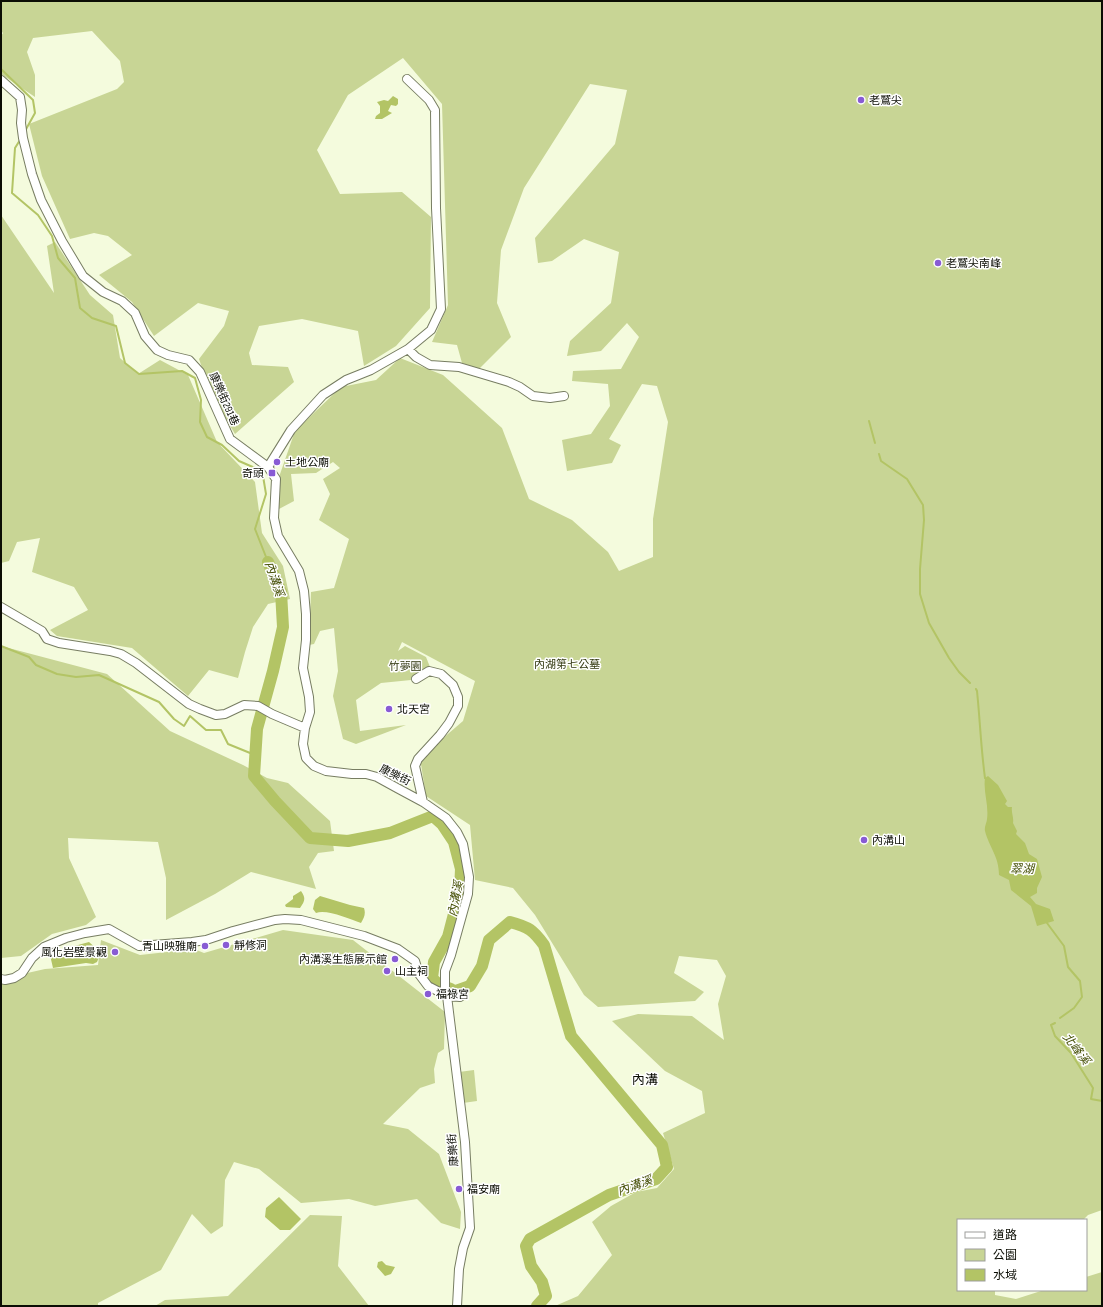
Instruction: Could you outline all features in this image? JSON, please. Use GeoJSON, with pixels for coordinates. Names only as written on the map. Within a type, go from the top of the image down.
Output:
{"type":"FeatureCollection","features":[{"type":"Feature","properties":{"kind":"street"},"geometry":{"type":"LineString","coordinates":[[268,467],[291,430],[323,395],[346,380],[371,370],[408,349],[431,330],[441,309],[436,208],[435,110],[429,100],[407,79]]}},
{"type":"Feature","properties":{"kind":"street","name":"康樂街291巷"},"geometry":{"type":"LineString","coordinates":[[1,80],[20,97],[23,138],[32,174],[41,200],[62,241],[83,276],[103,292],[122,301],[135,313],[145,336],[157,350],[168,355],[189,360],[200,372],[230,438],[268,467],[276,479],[274,518],[278,536],[299,572],[304,591],[306,614]]}},
{"type":"Feature","properties":{"kind":"street"},"geometry":{"type":"LineString","coordinates":[[408,349],[416,357],[430,365],[459,367],[508,382],[520,387],[533,396],[550,398],[564,396]]}},
{"type":"Feature","properties":{"kind":"street"},"geometry":{"type":"LineString","coordinates":[[1,607],[42,631],[47,639],[59,644],[110,651],[121,654],[136,663],[189,704],[200,709],[216,715],[224,714],[244,705],[258,706],[272,714],[305,728]]}},
{"type":"Feature","properties":{"kind":"street","name":"康樂街"},"geometry":{"type":"LineString","coordinates":[[306,614],[306,640],[302,668],[309,696],[310,712],[305,728],[303,744],[306,758],[314,766],[326,771],[366,774],[377,777],[424,802],[446,818],[464,844],[468,864],[468,894],[445,971],[446,994],[465,1142],[470,1228],[463,1248],[459,1270],[457,1306]]}},
{"type":"Feature","properties":{"kind":"street"},"geometry":{"type":"LineString","coordinates":[[416,679],[429,671],[441,674],[453,685],[458,697],[458,706],[449,723],[418,759],[415,766],[424,802]]}},
{"type":"Feature","properties":{"kind":"street"},"geometry":{"type":"LineString","coordinates":[[1,979],[5,980],[14,978],[22,973],[32,958],[44,947],[66,938],[85,933],[109,929],[139,946],[154,945],[206,940],[261,923],[285,919],[301,920],[364,936],[398,949],[415,961],[419,974],[428,986],[446,994],[460,997]]}},
{"type":"Feature","properties":{"kind":"green space"},"geometry":{"type":"Polygon","coordinates":[[[1,1],[1102,1],[1102,1210],[1088,1215],[1084,1219],[957,1219],[957,1291],[995,1291],[995,1295],[1016,1299],[1041,1291],[1087,1291],[1087,1277],[1102,1272],[1102,1306],[555,1306],[578,1296],[612,1255],[592,1222],[611,1206],[636,1192],[657,1188],[674,1169],[663,1133],[705,1113],[702,1091],[665,1071],[612,1021],[638,1014],[692,1016],[724,1040],[718,1004],[726,976],[717,960],[679,956],[674,973],[704,992],[695,1001],[598,1007],[584,995],[535,915],[513,888],[475,880],[470,825],[426,796],[420,758],[463,721],[475,681],[402,642],[398,651],[405,646],[426,657],[430,667],[419,673],[411,680],[381,683],[356,700],[360,731],[406,725],[356,744],[343,739],[333,696],[338,671],[334,628],[320,631],[314,644],[309,645],[311,592],[334,588],[349,539],[319,520],[330,494],[323,479],[340,468],[333,462],[316,473],[291,474],[294,501],[279,509],[279,477],[295,431],[341,387],[376,380],[400,358],[443,375],[502,428],[529,499],[572,520],[608,552],[619,571],[653,557],[653,519],[668,422],[657,386],[642,384],[609,439],[621,445],[612,463],[567,471],[562,440],[591,434],[610,406],[608,384],[572,381],[573,371],[621,369],[639,337],[627,323],[601,351],[567,356],[570,341],[611,303],[619,252],[584,239],[552,261],[538,263],[535,238],[615,144],[627,90],[590,84],[524,188],[501,250],[497,303],[511,337],[479,369],[462,363],[457,345],[432,342],[448,305],[442,104],[403,58],[348,95],[317,150],[340,194],[402,192],[431,217],[430,308],[396,346],[364,366],[358,331],[302,319],[259,326],[249,353],[252,365],[288,367],[294,382],[235,434],[211,394],[199,359],[224,326],[229,311],[198,303],[154,336],[132,302],[99,275],[132,255],[108,236],[94,233],[70,239],[42,176],[29,124],[117,89],[124,82],[120,61],[92,31],[33,38],[27,52],[35,75],[35,97],[1,74],[1,36],[3,33],[1,31],[1,1]]]}},
{"type":"Feature","properties":{"kind":"green space"},"geometry":{"type":"Polygon","coordinates":[[[1,215],[54,293],[47,246],[55,242],[90,295],[113,315],[120,358],[138,374],[160,360],[188,375],[217,442],[255,482],[262,533],[283,566],[290,599],[268,604],[253,627],[238,678],[209,670],[188,696],[132,648],[57,636],[50,630],[88,610],[74,587],[32,572],[40,538],[17,542],[9,561],[1,563],[1,215]]]}},
{"type":"Feature","properties":{"kind":"green space"},"geometry":{"type":"Polygon","coordinates":[[[1,646],[107,674],[170,731],[243,765],[267,778],[288,783],[330,821],[334,851],[318,853],[309,867],[316,889],[251,872],[215,894],[166,920],[166,878],[158,842],[68,838],[69,858],[96,917],[86,925],[52,934],[21,956],[1,958],[1,646]]]}},
{"type":"Feature","properties":{"kind":"green space"},"geometry":{"type":"Polygon","coordinates":[[[283,930],[353,940],[445,1012],[444,1049],[438,1053],[434,1069],[435,1083],[420,1088],[383,1124],[408,1129],[439,1154],[461,1212],[460,1229],[441,1223],[417,1199],[375,1206],[349,1199],[301,1203],[259,1169],[234,1162],[225,1180],[223,1226],[211,1234],[192,1214],[161,1270],[98,1303],[98,1306],[1,1306],[1,979],[45,969],[98,965],[101,940],[140,955],[194,949],[204,953],[283,930]]]}},
{"type":"Feature","properties":{"kind":"green space"},"geometry":{"type":"Polygon","coordinates":[[[474,1070],[477,1101],[463,1103],[459,1072],[474,1070]]]}},
{"type":"Feature","properties":{"kind":"green space"},"geometry":{"type":"Polygon","coordinates":[[[310,1215],[342,1216],[338,1266],[369,1306],[155,1306],[165,1300],[228,1296],[310,1215]]]}},
{"type":"Feature","properties":{"kind":"water"},"geometry":{"type":"Polygon","coordinates":[[[393,96],[398,99],[398,104],[396,106],[391,105],[388,111],[392,113],[382,119],[375,119],[380,113],[380,106],[377,102],[384,100],[388,101],[393,96]]]}},
{"type":"Feature","properties":{"kind":"water","name":"翠湖"},"geometry":{"type":"Polygon","coordinates":[[[988,776],[998,785],[1007,801],[1005,804],[1008,807],[1012,807],[1013,823],[1017,831],[1016,834],[1025,843],[1029,854],[1037,859],[1042,877],[1037,888],[1037,893],[1030,897],[1036,904],[1050,909],[1054,921],[1037,926],[1031,906],[1011,890],[1009,880],[999,875],[996,857],[985,829],[987,820],[987,804],[985,778],[988,776]]]}},
{"type":"Feature","properties":{"kind":"water"},"geometry":{"type":"Polygon","coordinates":[[[301,891],[304,896],[304,900],[300,908],[286,907],[285,905],[293,899],[293,896],[301,891]]]}},
{"type":"Feature","properties":{"kind":"water"},"geometry":{"type":"Polygon","coordinates":[[[320,896],[364,908],[365,912],[361,923],[332,913],[316,913],[313,909],[315,900],[320,896]]]}},
{"type":"Feature","properties":{"kind":"water"},"geometry":{"type":"Polygon","coordinates":[[[89,942],[98,950],[100,955],[97,962],[93,964],[86,963],[53,968],[50,955],[56,951],[89,942]]]}},
{"type":"Feature","properties":{"kind":"water"},"geometry":{"type":"Polygon","coordinates":[[[279,1197],[301,1219],[290,1230],[280,1230],[265,1217],[266,1208],[279,1197]]]}},
{"type":"Feature","properties":{"kind":"water"},"geometry":{"type":"Polygon","coordinates":[[[382,1261],[386,1265],[395,1267],[391,1274],[385,1276],[377,1267],[378,1262],[382,1261]]]}},
{"type":"Feature","properties":{"kind":"waterway","name":"內溝溪"},"geometry":{"type":"LineString","coordinates":[[1,69],[33,100],[35,113],[25,131]]}},
{"type":"Feature","properties":{"kind":"waterway","name":"內溝溪"},"geometry":{"type":"LineString","coordinates":[[20,140],[15,148],[12,193],[38,215],[52,236],[58,258],[75,278],[80,308],[92,318],[116,326],[125,363],[139,374],[182,371],[195,378],[201,400],[200,422],[207,437],[222,445],[239,461],[255,468],[263,476],[266,494],[255,529],[268,562]]}},
{"type":"Feature","properties":{"kind":"waterway"},"geometry":{"type":"LineString","coordinates":[[869,421],[875,443]]}},
{"type":"Feature","properties":{"kind":"waterway"},"geometry":{"type":"LineString","coordinates":[[879,454],[881,461],[907,479],[923,505],[924,520],[920,569],[920,594],[929,623],[949,658],[959,672],[970,683]]}},
{"type":"Feature","properties":{"kind":"waterway","name":"內溝溪"},"geometry":{"type":"LineString","coordinates":[[268,562],[281,592],[283,627],[257,729],[254,776],[310,838],[348,841],[390,833],[433,816],[442,824],[454,842],[461,869],[460,891],[448,937],[434,962],[432,978],[438,984],[451,989]]}},
{"type":"Feature","properties":{"kind":"waterway"},"geometry":{"type":"LineString","coordinates":[[1,646],[29,657],[36,665],[57,674],[76,677],[99,675],[159,702],[174,719],[184,726],[190,716],[206,730],[221,730],[228,744],[255,755]]}},
{"type":"Feature","properties":{"kind":"waterway"},"geometry":{"type":"LineString","coordinates":[[976,689],[985,778]]}},
{"type":"Feature","properties":{"kind":"waterway","name":"內溝溪"},"geometry":{"type":"LineString","coordinates":[[456,991],[470,986],[482,966],[489,940],[510,922],[530,930],[544,945],[571,1036],[662,1145],[667,1167],[656,1179],[609,1195],[530,1239],[526,1246],[531,1266],[542,1282],[546,1296],[537,1306]]}},
{"type":"Feature","properties":{"kind":"waterway","name":"北峰溪"},"geometry":{"type":"LineString","coordinates":[[1047,923],[1064,946],[1068,967],[1080,981],[1082,997],[1074,1008],[1060,1018]]}},
{"type":"Feature","properties":{"kind":"waterway","name":"北峰溪"},"geometry":{"type":"LineString","coordinates":[[1055,1023],[1051,1025],[1055,1036],[1071,1053],[1093,1088],[1091,1099],[1102,1101]]}},
{"type":"Feature","properties":{"kind":"place","name":"老鷲尖"},"geometry":{"type":"Point","coordinates":[861,100]}},
{"type":"Feature","properties":{"kind":"place","name":"老鷲尖南峰"},"geometry":{"type":"Point","coordinates":[938,263]}},
{"type":"Feature","properties":{"kind":"place","name":"土地公廟"},"geometry":{"type":"Point","coordinates":[277,462]}},
{"type":"Feature","properties":{"kind":"place","name":"奇頭"},"geometry":{"type":"Point","coordinates":[272,473]}},
{"type":"Feature","properties":{"kind":"place","name":"北天宮"},"geometry":{"type":"Point","coordinates":[389,709]}},
{"type":"Feature","properties":{"kind":"place","name":"內溝山"},"geometry":{"type":"Point","coordinates":[864,840]}},
{"type":"Feature","properties":{"kind":"place","name":"靜修洞"},"geometry":{"type":"Point","coordinates":[226,945]}},
{"type":"Feature","properties":{"kind":"place","name":"青山映雅廟"},"geometry":{"type":"Point","coordinates":[205,946]}},
{"type":"Feature","properties":{"kind":"place","name":"風化岩壁景觀"},"geometry":{"type":"Point","coordinates":[115,952]}},
{"type":"Feature","properties":{"kind":"place","name":"內溝溪生態展示館"},"geometry":{"type":"Point","coordinates":[395,959]}},
{"type":"Feature","properties":{"kind":"place","name":"山主祠"},"geometry":{"type":"Point","coordinates":[387,971]}},
{"type":"Feature","properties":{"kind":"place","name":"福祿宮"},"geometry":{"type":"Point","coordinates":[428,994]}},
{"type":"Feature","properties":{"kind":"place","name":"福安廟"},"geometry":{"type":"Point","coordinates":[459,1189]}},
{"type":"Feature","properties":{"kind":"district","name":"內溝"},"geometry":{"type":"Point","coordinates":[645,1080]}},
{"type":"Feature","properties":{"kind":"park label","name":"內湖第七公墓"},"geometry":{"type":"Point","coordinates":[567,664]}},
{"type":"Feature","properties":{"kind":"park label","name":"竹夢園"},"geometry":{"type":"Point","coordinates":[405,666]}}]}
